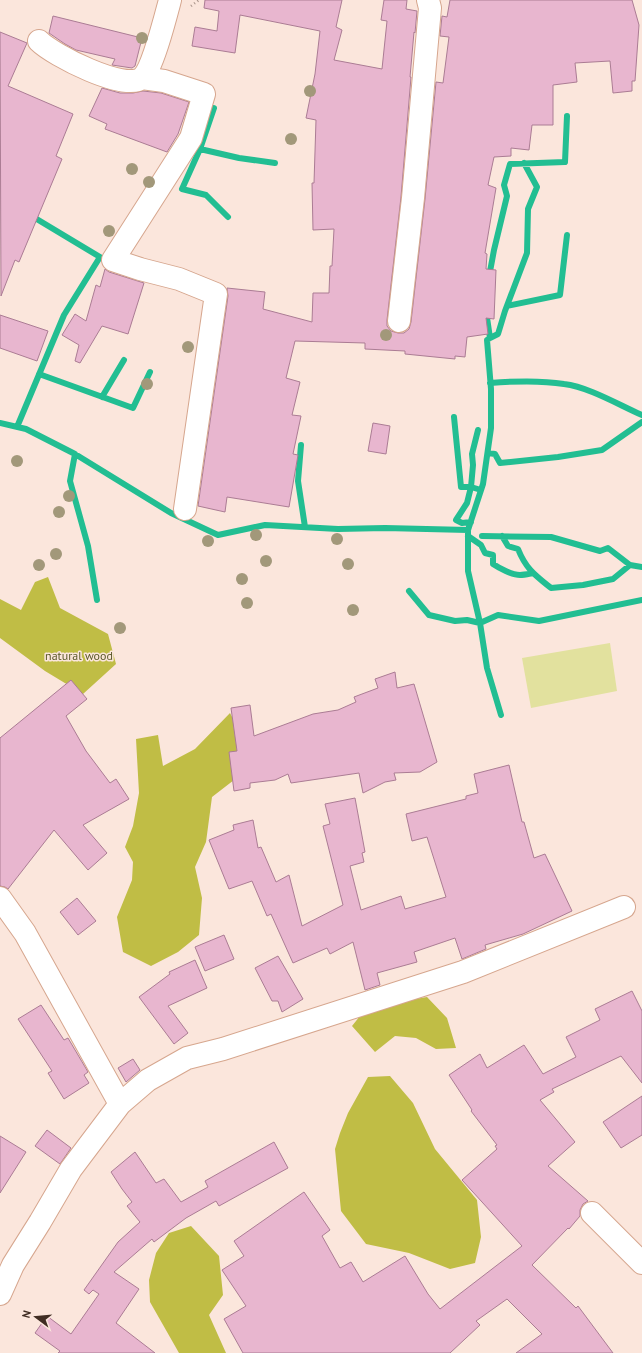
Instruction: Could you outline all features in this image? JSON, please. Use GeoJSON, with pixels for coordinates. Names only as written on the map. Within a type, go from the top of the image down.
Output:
{"type":"FeatureCollection","features":[{"type":"Feature","properties":{"kind":"street"},"geometry":{"type":"LineString","coordinates":[[142,78],[151,64],[170,0]]}},
{"type":"Feature","properties":{"kind":"street"},"geometry":{"type":"LineString","coordinates":[[399,321],[413,198],[430,8],[428,0]]}},
{"type":"Feature","properties":{"kind":"street"},"geometry":{"type":"LineString","coordinates":[[39,41],[45,47],[60,56],[103,75],[123,81],[142,78],[164,81],[204,94],[191,138],[113,260],[179,279],[216,294],[185,510]]}},
{"type":"Feature","properties":{"kind":"street"},"geometry":{"type":"LineString","coordinates":[[0,898],[25,933],[120,1104]]}},
{"type":"Feature","properties":{"kind":"street"},"geometry":{"type":"LineString","coordinates":[[0,1294],[12,1265],[40,1222],[71,1169],[120,1104],[148,1080],[187,1058],[223,1049],[463,972],[624,907]]}},
{"type":"Feature","properties":{"kind":"street"},"geometry":{"type":"LineString","coordinates":[[592,1213],[642,1263]]}},
{"type":"Feature","properties":{"kind":"shaded area"},"geometry":{"type":"Polygon","coordinates":[[[610,643],[617,691],[531,708],[522,658],[610,643]]]}},
{"type":"Feature","properties":{"kind":"green space","name":"natural wood"},"geometry":{"type":"Polygon","coordinates":[[[48,577],[60,608],[108,634],[116,664],[83,694],[45,671],[0,638],[0,599],[21,610],[35,582],[48,577]]]}},
{"type":"Feature","properties":{"kind":"green space"},"geometry":{"type":"Polygon","coordinates":[[[230,713],[242,736],[234,780],[212,797],[206,842],[195,867],[202,898],[199,935],[178,952],[151,966],[123,952],[117,917],[132,880],[133,862],[125,847],[133,826],[139,793],[136,739],[158,735],[163,766],[195,749],[230,713]]]}},
{"type":"Feature","properties":{"kind":"green space"},"geometry":{"type":"Polygon","coordinates":[[[427,997],[447,1018],[456,1048],[436,1049],[416,1038],[395,1036],[375,1052],[352,1026],[360,1016],[397,1002],[427,997]]]}},
{"type":"Feature","properties":{"kind":"green space"},"geometry":{"type":"Polygon","coordinates":[[[390,1076],[413,1103],[435,1149],[477,1200],[481,1237],[475,1263],[450,1269],[409,1253],[366,1244],[341,1211],[335,1149],[340,1133],[348,1113],[368,1077],[390,1076]]]}},
{"type":"Feature","properties":{"kind":"green space"},"geometry":{"type":"Polygon","coordinates":[[[191,1226],[219,1256],[223,1295],[209,1315],[226,1353],[179,1353],[150,1302],[149,1280],[156,1253],[169,1233],[191,1226]]]}},
{"type":"Feature","properties":{"kind":"building"},"geometry":{"type":"Polygon","coordinates":[[[205,0],[342,0],[336,27],[342,30],[334,60],[382,69],[387,21],[381,20],[384,0],[407,0],[406,9],[417,11],[410,77],[401,197],[387,320],[387,326],[391,331],[398,333],[404,333],[409,329],[411,322],[436,82],[443,83],[449,37],[440,36],[442,16],[447,17],[450,0],[632,0],[639,25],[635,81],[632,81],[632,91],[613,93],[610,61],[575,63],[577,82],[553,85],[553,125],[532,125],[529,150],[511,148],[511,156],[494,157],[488,185],[496,188],[485,253],[487,254],[486,269],[496,270],[494,319],[486,318],[488,334],[467,337],[465,357],[455,356],[455,359],[405,354],[405,351],[365,349],[365,343],[295,341],[286,378],[300,382],[292,415],[301,416],[293,454],[298,455],[289,507],[227,497],[225,512],[198,506],[228,296],[227,288],[265,292],[263,309],[312,322],[313,293],[329,293],[334,229],[313,230],[312,183],[314,183],[316,120],[306,118],[315,74],[320,31],[240,15],[235,53],[192,46],[195,27],[217,31],[219,11],[204,8],[205,0]]]}},
{"type":"Feature","properties":{"kind":"building"},"geometry":{"type":"Polygon","coordinates":[[[53,16],[142,38],[135,66],[132,68],[112,65],[115,59],[76,50],[65,44],[49,33],[53,16]]]}},
{"type":"Feature","properties":{"kind":"building"},"geometry":{"type":"Polygon","coordinates":[[[0,32],[27,43],[8,86],[73,114],[56,156],[62,159],[19,262],[15,260],[1,296],[0,32]]]}},
{"type":"Feature","properties":{"kind":"building"},"geometry":{"type":"Polygon","coordinates":[[[102,88],[120,93],[143,91],[161,93],[189,102],[178,134],[167,152],[105,129],[107,124],[89,116],[102,88]]]}},
{"type":"Feature","properties":{"kind":"building"},"geometry":{"type":"Polygon","coordinates":[[[105,269],[109,272],[144,283],[128,334],[102,326],[80,363],[75,361],[79,345],[62,335],[75,314],[86,321],[96,285],[100,287],[105,269]]]}},
{"type":"Feature","properties":{"kind":"building"},"geometry":{"type":"Polygon","coordinates":[[[0,315],[48,331],[37,361],[0,348],[0,315]]]}},
{"type":"Feature","properties":{"kind":"building"},"geometry":{"type":"Polygon","coordinates":[[[373,423],[390,426],[386,454],[368,451],[373,423]]]}},
{"type":"Feature","properties":{"kind":"building"},"geometry":{"type":"Polygon","coordinates":[[[395,672],[397,688],[414,684],[437,762],[420,772],[394,773],[396,780],[385,782],[363,793],[359,773],[291,783],[288,774],[275,780],[250,783],[250,788],[234,791],[229,752],[237,751],[231,708],[250,705],[254,736],[313,714],[338,710],[356,702],[354,697],[378,688],[375,679],[395,672]]]}},
{"type":"Feature","properties":{"kind":"building"},"geometry":{"type":"Polygon","coordinates":[[[71,680],[87,699],[66,716],[86,751],[110,783],[116,779],[129,799],[83,825],[107,853],[88,870],[54,830],[8,889],[0,886],[0,738],[71,680]]]}},
{"type":"Feature","properties":{"kind":"building"},"geometry":{"type":"Polygon","coordinates":[[[509,765],[522,822],[524,822],[534,858],[545,854],[572,911],[523,934],[485,945],[486,949],[462,959],[455,938],[414,952],[417,962],[377,973],[380,985],[365,990],[353,942],[330,954],[327,948],[293,963],[271,914],[267,916],[252,881],[229,889],[209,840],[234,830],[233,825],[253,820],[258,848],[261,847],[276,882],[289,875],[302,926],[343,905],[323,826],[330,824],[325,804],[355,798],[365,852],[362,853],[364,862],[350,866],[361,910],[401,896],[405,909],[446,897],[427,837],[412,841],[406,814],[466,799],[466,796],[478,793],[474,774],[509,765]]]}},
{"type":"Feature","properties":{"kind":"building"},"geometry":{"type":"Polygon","coordinates":[[[77,898],[96,921],[78,935],[60,912],[77,898]]]}},
{"type":"Feature","properties":{"kind":"building"},"geometry":{"type":"Polygon","coordinates":[[[224,935],[234,959],[205,971],[195,947],[224,935]]]}},
{"type":"Feature","properties":{"kind":"building"},"geometry":{"type":"Polygon","coordinates":[[[278,956],[303,999],[282,1012],[278,1001],[272,1001],[255,968],[278,956]]]}},
{"type":"Feature","properties":{"kind":"building"},"geometry":{"type":"Polygon","coordinates":[[[195,960],[207,988],[168,1006],[188,1033],[174,1044],[139,997],[170,974],[169,972],[195,960]]]}},
{"type":"Feature","properties":{"kind":"building"},"geometry":{"type":"Polygon","coordinates":[[[632,991],[642,1011],[642,1083],[621,1056],[552,1089],[554,1092],[540,1100],[575,1142],[548,1166],[588,1201],[583,1204],[580,1210],[580,1216],[569,1229],[568,1228],[532,1265],[576,1308],[578,1306],[613,1353],[516,1353],[542,1334],[507,1299],[476,1321],[480,1325],[450,1353],[243,1353],[224,1319],[246,1306],[222,1270],[244,1256],[234,1241],[304,1192],[330,1230],[322,1236],[340,1268],[351,1262],[363,1282],[405,1256],[428,1294],[440,1309],[522,1246],[462,1180],[497,1149],[495,1146],[497,1145],[471,1111],[472,1110],[449,1075],[480,1054],[487,1068],[524,1045],[543,1074],[576,1057],[566,1037],[600,1020],[595,1009],[632,991]]]}},
{"type":"Feature","properties":{"kind":"building"},"geometry":{"type":"Polygon","coordinates":[[[41,1005],[64,1040],[68,1038],[88,1072],[84,1075],[89,1083],[64,1099],[48,1073],[52,1071],[18,1019],[41,1005]]]}},
{"type":"Feature","properties":{"kind":"building"},"geometry":{"type":"Polygon","coordinates":[[[133,1059],[140,1070],[126,1082],[118,1068],[133,1059]]]}},
{"type":"Feature","properties":{"kind":"building"},"geometry":{"type":"Polygon","coordinates":[[[642,1096],[642,1135],[621,1148],[603,1122],[642,1096]]]}},
{"type":"Feature","properties":{"kind":"building"},"geometry":{"type":"Polygon","coordinates":[[[47,1130],[71,1148],[60,1164],[35,1146],[47,1130]]]}},
{"type":"Feature","properties":{"kind":"building"},"geometry":{"type":"Polygon","coordinates":[[[0,1136],[26,1152],[0,1193],[0,1136]]]}},
{"type":"Feature","properties":{"kind":"building"},"geometry":{"type":"Polygon","coordinates":[[[274,1142],[288,1168],[219,1206],[216,1201],[186,1218],[154,1242],[152,1239],[114,1272],[139,1289],[116,1323],[155,1353],[58,1353],[60,1351],[35,1333],[47,1316],[71,1334],[99,1294],[93,1290],[89,1294],[84,1290],[118,1242],[140,1222],[127,1206],[132,1202],[111,1172],[135,1152],[156,1183],[164,1179],[181,1202],[208,1187],[205,1181],[274,1142]]]}},
{"type":"Feature","properties":{"kind":"waterway"},"geometry":{"type":"LineString","coordinates":[[214,108],[200,149],[182,189],[206,195],[228,217]]}},
{"type":"Feature","properties":{"kind":"waterway"},"geometry":{"type":"LineString","coordinates":[[489,277],[507,196],[504,185],[510,164],[565,162],[567,116]]}},
{"type":"Feature","properties":{"kind":"waterway"},"geometry":{"type":"LineString","coordinates":[[200,149],[239,158],[275,163]]}},
{"type":"Feature","properties":{"kind":"waterway"},"geometry":{"type":"LineString","coordinates":[[490,338],[498,334],[527,253],[528,209],[537,187],[524,163]]}},
{"type":"Feature","properties":{"kind":"waterway"},"geometry":{"type":"LineString","coordinates":[[17,427],[64,315],[100,257],[30,215]]}},
{"type":"Feature","properties":{"kind":"waterway"},"geometry":{"type":"LineString","coordinates":[[507,306],[560,295],[567,235]]}},
{"type":"Feature","properties":{"kind":"waterway"},"geometry":{"type":"LineString","coordinates":[[468,530],[483,484],[491,428],[491,389],[487,340],[490,338],[486,311]]}},
{"type":"Feature","properties":{"kind":"waterway"},"geometry":{"type":"LineString","coordinates":[[102,397],[124,360]]}},
{"type":"Feature","properties":{"kind":"waterway"},"geometry":{"type":"LineString","coordinates":[[39,374],[133,408],[150,372]]}},
{"type":"Feature","properties":{"kind":"waterway"},"geometry":{"type":"LineString","coordinates":[[490,383],[537,381],[574,386],[594,392],[642,415]]}},
{"type":"Feature","properties":{"kind":"waterway"},"geometry":{"type":"LineString","coordinates":[[454,417],[461,487],[471,487],[481,490]]}},
{"type":"Feature","properties":{"kind":"waterway"},"geometry":{"type":"LineString","coordinates":[[488,453],[495,454],[500,463],[558,457],[602,450],[642,422]]}},
{"type":"Feature","properties":{"kind":"waterway"},"geometry":{"type":"LineString","coordinates":[[0,423],[26,429],[75,454],[171,513],[218,535],[265,525],[338,529],[385,528],[468,530],[468,571],[480,623],[498,615],[539,621],[642,600]]}},
{"type":"Feature","properties":{"kind":"waterway"},"geometry":{"type":"LineString","coordinates":[[471,522],[462,523],[456,520],[467,503],[471,487],[473,465],[472,454],[478,430]]}},
{"type":"Feature","properties":{"kind":"waterway"},"geometry":{"type":"LineString","coordinates":[[301,445],[298,481],[305,527]]}},
{"type":"Feature","properties":{"kind":"waterway"},"geometry":{"type":"LineString","coordinates":[[75,454],[70,481],[88,546],[97,600]]}},
{"type":"Feature","properties":{"kind":"waterway"},"geometry":{"type":"LineString","coordinates":[[468,536],[481,545],[485,553],[493,555],[493,564],[517,575],[533,573]]}},
{"type":"Feature","properties":{"kind":"waterway"},"geometry":{"type":"LineString","coordinates":[[482,536],[551,537],[600,551],[608,548],[630,565],[642,567]]}},
{"type":"Feature","properties":{"kind":"waterway"},"geometry":{"type":"LineString","coordinates":[[502,536],[508,546],[518,549],[528,567],[551,588],[583,585],[613,579],[630,565]]}},
{"type":"Feature","properties":{"kind":"waterway"},"geometry":{"type":"LineString","coordinates":[[409,591],[429,615],[455,621],[467,620],[480,623],[487,668],[501,715]]}}]}
